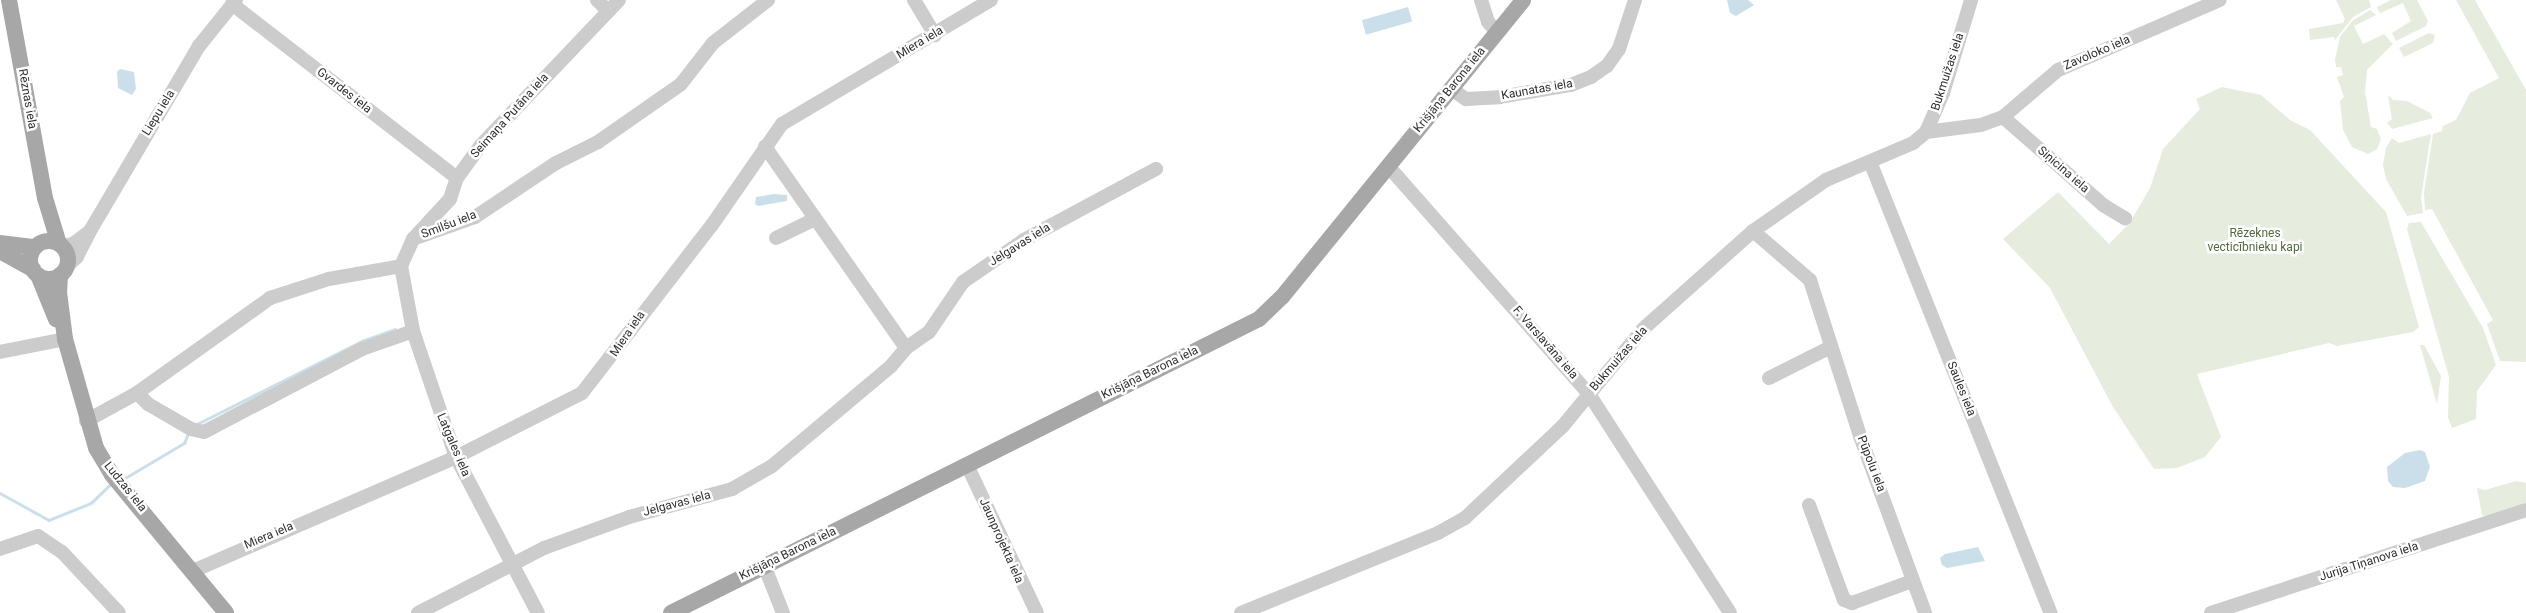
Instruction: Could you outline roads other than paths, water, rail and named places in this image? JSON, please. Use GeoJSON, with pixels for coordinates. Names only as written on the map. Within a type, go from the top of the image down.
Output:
{"type":"FeatureCollection","features":[{"type":"Feature","properties":{"kind":"main road","name":"Rēznas iela"},"geometry":{"type":"LineString","coordinates":[[9,0],[45,198],[61,245]]}},
{"type":"Feature","properties":{"kind":"main road","name":"Krišjāņa Barona iela"},"geometry":{"type":"LineString","coordinates":[[671,613],[968,467],[1054,420],[1259,319],[1282,297],[1388,166],[1453,90],[1523,0]]}},
{"type":"Feature","properties":{"kind":"main road","name":"Rēznas iela"},"geometry":{"type":"LineString","coordinates":[[38,245],[45,231],[45,198]]}},
{"type":"Feature","properties":{"kind":"main road"},"geometry":{"type":"LineString","coordinates":[[0,243],[38,245],[50,241],[61,245],[68,257],[63,271],[47,278],[0,252]]}},
{"type":"Feature","properties":{"kind":"main road"},"geometry":{"type":"LineString","coordinates":[[36,272],[31,258],[38,245]]}},
{"type":"Feature","properties":{"kind":"main road","name":"Ludzas iela"},"geometry":{"type":"LineString","coordinates":[[63,271],[59,298],[65,339],[86,421],[96,448],[112,475],[226,613]]}},
{"type":"Feature","properties":{"kind":"main road","name":"Ludzas iela"},"geometry":{"type":"LineString","coordinates":[[36,272],[65,339]]}},
{"type":"Feature","properties":{"kind":"street"},"geometry":{"type":"LineString","coordinates":[[597,0],[608,11]]}},
{"type":"Feature","properties":{"kind":"street","name":"Seimaņa Putāna iela"},"geometry":{"type":"LineString","coordinates":[[413,239],[450,199],[457,178],[481,145],[619,0]]}},
{"type":"Feature","properties":{"kind":"street","name":"Smilšu iela"},"geometry":{"type":"LineString","coordinates":[[401,266],[413,239],[475,217],[556,164],[598,142],[681,84],[713,43],[768,0]]}},
{"type":"Feature","properties":{"kind":"street"},"geometry":{"type":"LineString","coordinates":[[914,0],[935,35]]}},
{"type":"Feature","properties":{"kind":"street","name":"Miera iela"},"geometry":{"type":"LineString","coordinates":[[193,571],[456,457],[582,393],[712,225],[764,146],[782,124],[935,35],[991,0]]}},
{"type":"Feature","properties":{"kind":"street"},"geometry":{"type":"LineString","coordinates":[[1481,0],[1488,22],[1497,32]]}},
{"type":"Feature","properties":{"kind":"street","name":"Kaunatas iela"},"geometry":{"type":"LineString","coordinates":[[1453,90],[1466,99],[1499,97],[1571,85],[1591,77],[1607,66],[1619,50],[1635,0]]}},
{"type":"Feature","properties":{"kind":"street","name":"Bukmuižas iela"},"geometry":{"type":"LineString","coordinates":[[1241,613],[1438,533],[1465,518],[1526,463],[1589,394],[1643,329],[1701,280],[1753,230],[1826,180],[1899,152],[1926,132],[1943,93],[1971,0]]}},
{"type":"Feature","properties":{"kind":"street","name":"Zavoloko iela"},"geometry":{"type":"LineString","coordinates":[[1926,132],[1981,126],[2003,118],[2058,70],[2220,0]]}},
{"type":"Feature","properties":{"kind":"street","name":"Gvardes iela"},"geometry":{"type":"LineString","coordinates":[[234,2],[457,178]]}},
{"type":"Feature","properties":{"kind":"street","name":"Liepu iela"},"geometry":{"type":"LineString","coordinates":[[63,271],[77,257],[90,231],[199,46],[234,2]]}},
{"type":"Feature","properties":{"kind":"street","name":"Siņicina iela"},"geometry":{"type":"LineString","coordinates":[[2003,118],[2104,205],[2125,218]]}},
{"type":"Feature","properties":{"kind":"street"},"geometry":{"type":"LineString","coordinates":[[764,146],[906,348]]}},
{"type":"Feature","properties":{"kind":"street","name":"Saules iela"},"geometry":{"type":"LineString","coordinates":[[1871,164],[2051,613]]}},
{"type":"Feature","properties":{"kind":"street","name":"F. Varslavāna iela"},"geometry":{"type":"LineString","coordinates":[[1388,166],[1589,394],[1730,613]]}},
{"type":"Feature","properties":{"kind":"street","name":"Jelgavas iela"},"geometry":{"type":"LineString","coordinates":[[418,613],[514,566],[544,548],[629,517],[732,489],[772,466],[891,366],[906,348],[929,332],[963,282],[1024,240],[1156,169]]}},
{"type":"Feature","properties":{"kind":"street"},"geometry":{"type":"LineString","coordinates":[[776,238],[815,219]]}},
{"type":"Feature","properties":{"kind":"street","name":"Pūpolu iela"},"geometry":{"type":"LineString","coordinates":[[1753,230],[1810,280],[1831,347],[1924,613]]}},
{"type":"Feature","properties":{"kind":"street","name":"Liepu iela"},"geometry":{"type":"LineString","coordinates":[[61,245],[77,242],[90,231]]}},
{"type":"Feature","properties":{"kind":"street"},"geometry":{"type":"LineString","coordinates":[[86,421],[137,393],[270,298],[329,280],[401,266]]}},
{"type":"Feature","properties":{"kind":"street","name":"Latgales iela"},"geometry":{"type":"LineString","coordinates":[[401,266],[413,331],[456,457],[538,613]]}},
{"type":"Feature","properties":{"kind":"street"},"geometry":{"type":"LineString","coordinates":[[137,393],[148,404],[190,429],[204,432],[362,349],[413,331]]}},
{"type":"Feature","properties":{"kind":"street"},"geometry":{"type":"LineString","coordinates":[[0,352],[65,339]]}},
{"type":"Feature","properties":{"kind":"street"},"geometry":{"type":"LineString","coordinates":[[1769,378],[1831,347]]}},
{"type":"Feature","properties":{"kind":"street","name":"Jaunprojekta iela"},"geometry":{"type":"LineString","coordinates":[[968,467],[1037,613]]}},
{"type":"Feature","properties":{"kind":"street"},"geometry":{"type":"LineString","coordinates":[[1809,505],[1844,600],[1852,603],[1912,581]]}},
{"type":"Feature","properties":{"kind":"street","name":"Jurija Tiņanova iela"},"geometry":{"type":"LineString","coordinates":[[2211,613],[2526,510]]}},
{"type":"Feature","properties":{"kind":"street"},"geometry":{"type":"LineString","coordinates":[[0,549],[38,536],[62,552],[119,613]]}},
{"type":"Feature","properties":{"kind":"street"},"geometry":{"type":"LineString","coordinates":[[764,566],[783,613]]}},
{"type":"Feature","properties":{"kind":"water"},"geometry":{"type":"Polygon","coordinates":[[[1727,0],[1748,0],[1754,5],[1736,16],[1730,13],[1727,0]]]}},
{"type":"Feature","properties":{"kind":"water"},"geometry":{"type":"Polygon","coordinates":[[[1408,7],[1412,21],[1366,35],[1362,20],[1408,7]]]}},
{"type":"Feature","properties":{"kind":"water"},"geometry":{"type":"Polygon","coordinates":[[[120,69],[134,72],[136,89],[132,95],[118,88],[117,72],[120,69]]]}},
{"type":"Feature","properties":{"kind":"water"},"geometry":{"type":"Polygon","coordinates":[[[774,194],[787,195],[787,201],[758,206],[755,204],[756,197],[774,194]]]}},
{"type":"Feature","properties":{"kind":"water"},"geometry":{"type":"Polygon","coordinates":[[[2420,450],[2425,452],[2430,467],[2425,481],[2405,488],[2393,487],[2388,481],[2387,467],[2405,453],[2420,450]]]}},
{"type":"Feature","properties":{"kind":"water"},"geometry":{"type":"Polygon","coordinates":[[[1978,547],[1985,561],[1947,568],[1942,565],[1940,558],[1945,554],[1978,547]]]}},
{"type":"Feature","properties":{"kind":"waterway"},"geometry":{"type":"LineString","coordinates":[[197,424],[362,341],[395,329]]}},
{"type":"Feature","properties":{"kind":"waterway"},"geometry":{"type":"LineString","coordinates":[[125,478],[184,443],[187,436]]}},
{"type":"Feature","properties":{"kind":"waterway"},"geometry":{"type":"LineString","coordinates":[[0,493],[49,520],[91,503],[111,484]]}},
{"type":"Feature","properties":{"kind":"park label","name":"Rēzeknes vecticībnieku kapi"},"geometry":{"type":"Point","coordinates":[2255,241]}}]}
